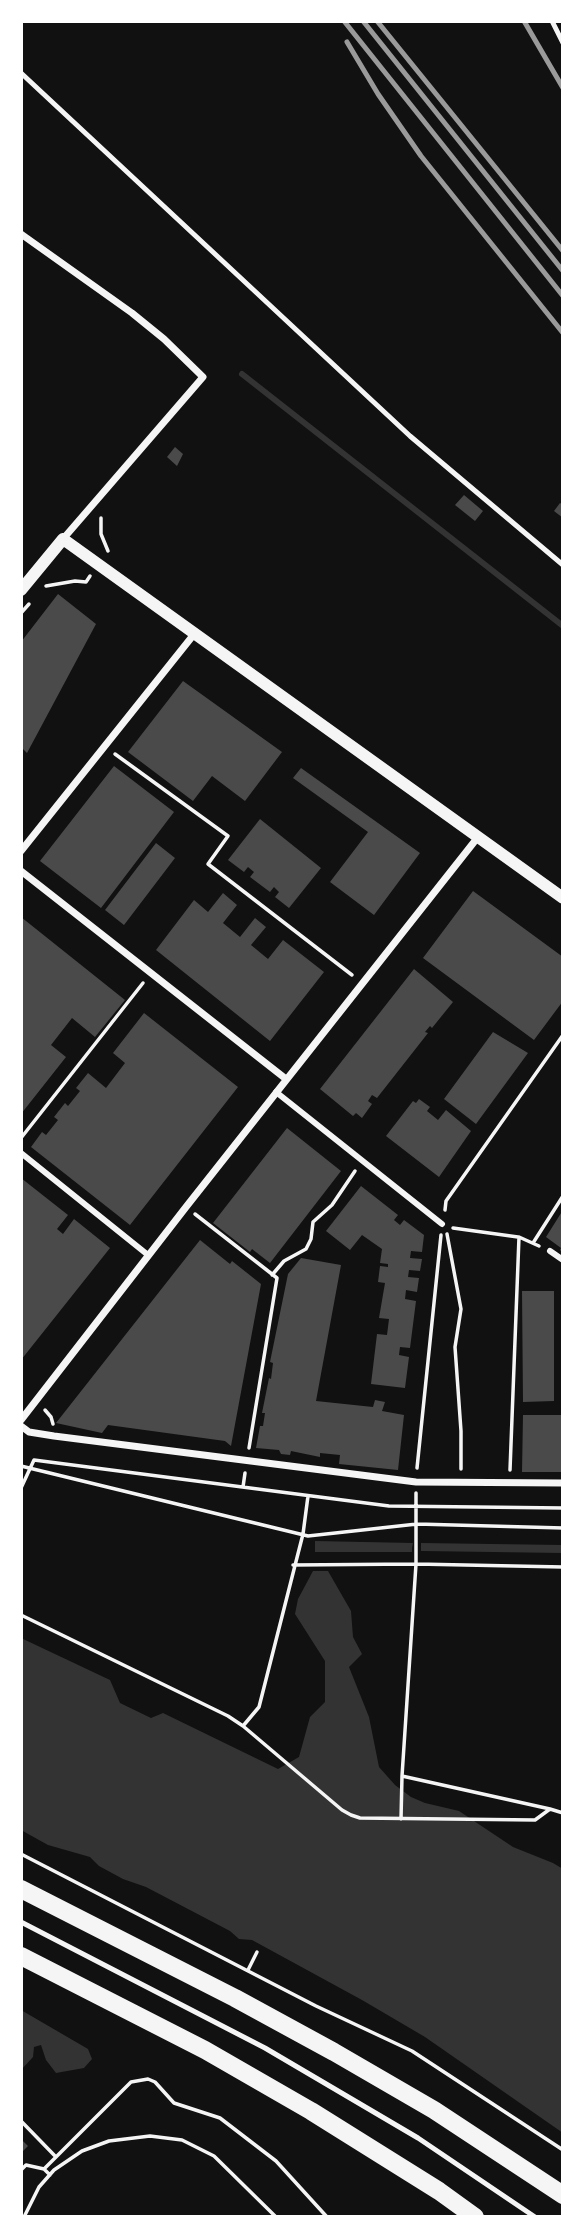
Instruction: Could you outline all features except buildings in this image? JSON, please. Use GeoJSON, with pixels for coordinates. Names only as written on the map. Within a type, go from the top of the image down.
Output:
{"type":"FeatureCollection","features":[{"type":"Feature","properties":{"kind":"main road"},"geometry":{"type":"LineString","coordinates":[[21,1889],[235,1998],[334,2052],[434,2110],[563,2195]]}},
{"type":"Feature","properties":{"kind":"main road"},"geometry":{"type":"LineString","coordinates":[[21,1956],[205,2050],[311,2111],[439,2191],[475,2217]]}},
{"type":"Feature","properties":{"kind":"street"},"geometry":{"type":"LineString","coordinates":[[21,234],[132,313],[164,339],[203,377],[21,590]]}},
{"type":"Feature","properties":{"kind":"street"},"geometry":{"type":"LineString","coordinates":[[64,539],[563,898]]}},
{"type":"Feature","properties":{"kind":"street"},"geometry":{"type":"LineString","coordinates":[[21,851],[195,633]]}},
{"type":"Feature","properties":{"kind":"street"},"geometry":{"type":"LineString","coordinates":[[21,1420],[478,837]]}},
{"type":"Feature","properties":{"kind":"street"},"geometry":{"type":"LineString","coordinates":[[21,872],[286,1079]]}},
{"type":"Feature","properties":{"kind":"street"},"geometry":{"type":"LineString","coordinates":[[276,1092],[444,1226]]}},
{"type":"Feature","properties":{"kind":"street"},"geometry":{"type":"LineString","coordinates":[[21,1153],[148,1255]]}},
{"type":"Feature","properties":{"kind":"street"},"geometry":{"type":"LineString","coordinates":[[550,1251],[563,1260]]}},
{"type":"Feature","properties":{"kind":"street"},"geometry":{"type":"LineString","coordinates":[[21,1426],[29,1432],[54,1436],[416,1482],[563,1483]]}},
{"type":"Feature","properties":{"kind":"lane"},"geometry":{"type":"LineString","coordinates":[[552,21],[563,43]]}},
{"type":"Feature","properties":{"kind":"lane"},"geometry":{"type":"LineString","coordinates":[[21,73],[410,436],[563,565]]}},
{"type":"Feature","properties":{"kind":"lane"},"geometry":{"type":"LineString","coordinates":[[21,1922],[298,2067],[418,2138],[535,2217]]}},
{"type":"Feature","properties":{"kind":"path"},"geometry":{"type":"LineString","coordinates":[[43,587],[75,581],[86,583],[98,564]]}},
{"type":"Feature","properties":{"kind":"path"},"geometry":{"type":"LineString","coordinates":[[21,613],[35,596]]}},
{"type":"Feature","properties":{"kind":"path"},"geometry":{"type":"LineString","coordinates":[[104,746],[228,836],[208,864],[362,983]]}},
{"type":"Feature","properties":{"kind":"path"},"geometry":{"type":"LineString","coordinates":[[21,1138],[151,974]]}},
{"type":"Feature","properties":{"kind":"path"},"geometry":{"type":"LineString","coordinates":[[416,1482],[446,1201],[563,1035]]}},
{"type":"Feature","properties":{"kind":"path"},"geometry":{"type":"LineString","coordinates":[[272,1275],[284,1261],[306,1249],[311,1239],[313,1222],[332,1205],[363,1161]]}},
{"type":"Feature","properties":{"kind":"path"},"geometry":{"type":"LineString","coordinates":[[533,1243],[563,1196]]}},
{"type":"Feature","properties":{"kind":"path"},"geometry":{"type":"LineString","coordinates":[[186,1207],[277,1278],[243,1487]]}},
{"type":"Feature","properties":{"kind":"path"},"geometry":{"type":"LineString","coordinates":[[444,1226],[461,1309],[455,1347],[461,1431],[461,1482]]}},
{"type":"Feature","properties":{"kind":"path"},"geometry":{"type":"LineString","coordinates":[[456,1228],[519,1237],[550,1251]]}},
{"type":"Feature","properties":{"kind":"path"},"geometry":{"type":"LineString","coordinates":[[509,1482],[519,1237]]}},
{"type":"Feature","properties":{"kind":"path"},"geometry":{"type":"LineString","coordinates":[[21,1488],[34,1460],[389,1506],[563,1508]]}},
{"type":"Feature","properties":{"kind":"path"},"geometry":{"type":"LineString","coordinates":[[21,1466],[308,1536],[417,1524],[563,1528]]}},
{"type":"Feature","properties":{"kind":"path"},"geometry":{"type":"LineString","coordinates":[[243,1726],[259,1707],[293,1565],[303,1535],[308,1496]]}},
{"type":"Feature","properties":{"kind":"path"},"geometry":{"type":"LineString","coordinates":[[401,1819],[416,1564],[416,1506]]}},
{"type":"Feature","properties":{"kind":"path"},"geometry":{"type":"LineString","coordinates":[[293,1565],[563,1567]]}},
{"type":"Feature","properties":{"kind":"path"},"geometry":{"type":"LineString","coordinates":[[21,1615],[228,1716],[351,1815],[360,1818],[535,1820],[550,1810]]}},
{"type":"Feature","properties":{"kind":"path"},"geometry":{"type":"LineString","coordinates":[[402,1776],[563,1813]]}},
{"type":"Feature","properties":{"kind":"path"},"geometry":{"type":"LineString","coordinates":[[21,1854],[316,2006],[412,2051],[563,2150]]}},
{"type":"Feature","properties":{"kind":"path"},"geometry":{"type":"LineString","coordinates":[[248,1970],[257,1952]]}},
{"type":"Feature","properties":{"kind":"path"},"geometry":{"type":"LineString","coordinates":[[44,2169],[131,2082],[148,2079],[155,2082],[174,2103],[220,2118],[276,2161],[327,2217]]}},
{"type":"Feature","properties":{"kind":"path"},"geometry":{"type":"LineString","coordinates":[[21,2121],[56,2157]]}},
{"type":"Feature","properties":{"kind":"path"},"geometry":{"type":"LineString","coordinates":[[24,2217],[39,2187],[50,2175],[82,2151],[108,2141],[150,2136],[182,2140],[214,2156],[276,2217]]}},
{"type":"Feature","properties":{"kind":"path"},"geometry":{"type":"LineString","coordinates":[[21,2170],[26,2165],[44,2169],[50,2175]]}},
{"type":"Feature","properties":{"kind":"shaded area"},"geometry":{"type":"Polygon","coordinates":[[[315,1541],[413,1543],[412,1552],[315,1552],[315,1541]]]}},
{"type":"Feature","properties":{"kind":"shaded area"},"geometry":{"type":"Polygon","coordinates":[[[421,1543],[563,1545],[563,1553],[421,1551],[421,1543]]]}},
{"type":"Feature","properties":{"kind":"shaded area"},"geometry":{"type":"Polygon","coordinates":[[[313,1571],[328,1571],[351,1611],[353,1637],[362,1654],[349,1667],[369,1717],[379,1767],[395,1785],[411,1797],[459,1811],[513,1847],[563,1869],[563,2133],[425,2037],[362,2000],[252,1940],[239,1939],[230,1931],[146,1887],[123,1879],[99,1866],[90,1857],[48,1845],[21,1830],[21,1638],[110,1680],[120,1703],[151,1718],[163,1713],[278,1769],[299,1757],[310,1717],[325,1702],[325,1661],[295,1614],[298,1599],[313,1571]]]}},
{"type":"Feature","properties":{"kind":"shaded area"},"geometry":{"type":"Polygon","coordinates":[[[21,2010],[88,2049],[92,2059],[84,2068],[56,2073],[46,2060],[41,2045],[34,2047],[33,2057],[21,2070],[21,2010]]]}},
{"type":"Feature","properties":{"kind":"waterway"},"geometry":{"type":"LineString","coordinates":[[242,374],[563,626]]}},
{"type":"Feature","properties":{"kind":"railway"},"geometry":{"type":"LineString","coordinates":[[344,21],[563,296]]}},
{"type":"Feature","properties":{"kind":"railway"},"geometry":{"type":"LineString","coordinates":[[363,21],[563,271]]}},
{"type":"Feature","properties":{"kind":"railway"},"geometry":{"type":"LineString","coordinates":[[377,21],[563,251]]}},
{"type":"Feature","properties":{"kind":"railway"},"geometry":{"type":"LineString","coordinates":[[524,21],[563,88]]}},
{"type":"Feature","properties":{"kind":"railway"},"geometry":{"type":"LineString","coordinates":[[347,42],[378,94],[421,156],[563,333]]}}]}
